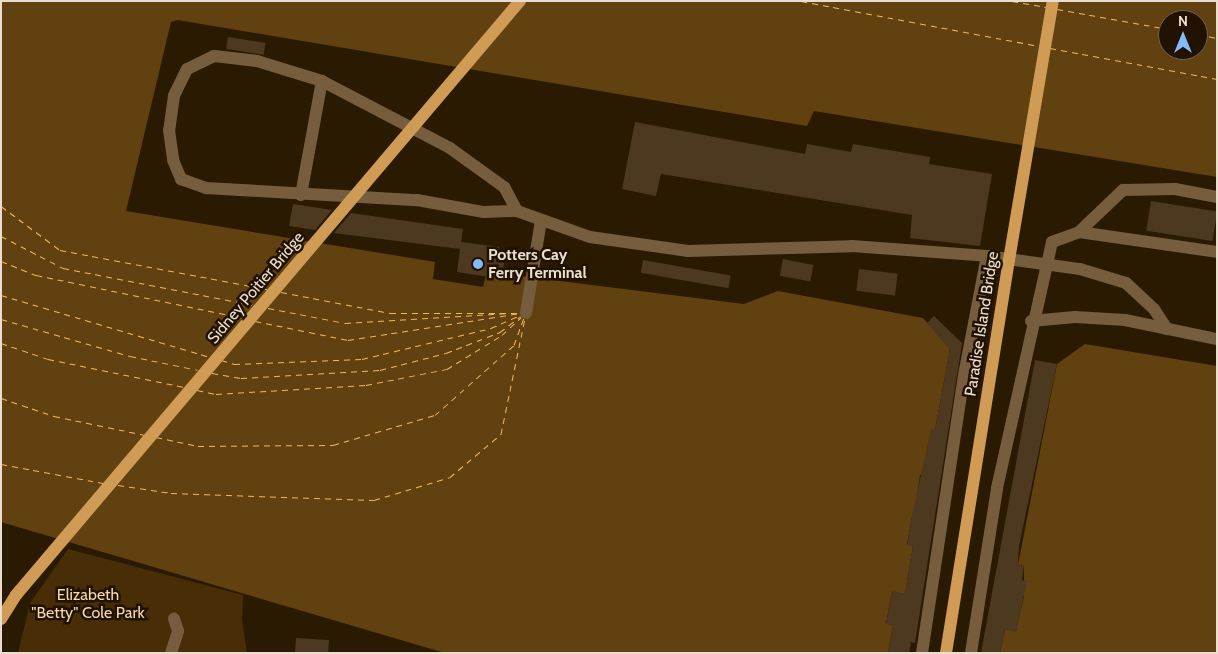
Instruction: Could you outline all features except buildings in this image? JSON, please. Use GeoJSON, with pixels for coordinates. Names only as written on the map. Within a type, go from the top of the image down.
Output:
{"type":"FeatureCollection","features":[{"type":"Feature","properties":{"kind":"main road","name":"Sidney Poitier Bridge"},"geometry":{"type":"LineString","coordinates":[[1,619],[16,595],[520,1]]}},
{"type":"Feature","properties":{"kind":"main road","name":"Paradise Island Bridge"},"geometry":{"type":"LineString","coordinates":[[946,653],[1053,1]]}},
{"type":"Feature","properties":{"kind":"street"},"geometry":{"type":"LineString","coordinates":[[517,211],[504,187],[450,148],[322,81],[257,61],[214,56],[187,69],[174,96],[169,130],[173,160],[181,179],[206,188],[301,195],[417,200],[484,212],[517,211],[590,237],[688,251],[852,246],[987,256],[1045,266],[1099,272],[1126,283],[1154,309],[1166,329]]}},
{"type":"Feature","properties":{"kind":"street"},"geometry":{"type":"LineString","coordinates":[[301,195],[322,81]]}},
{"type":"Feature","properties":{"kind":"street"},"geometry":{"type":"LineString","coordinates":[[971,653],[997,488],[1031,321],[1052,242],[1079,232],[1123,190],[1175,189],[1217,197]]}},
{"type":"Feature","properties":{"kind":"street"},"geometry":{"type":"LineString","coordinates":[[526,312],[541,220]]}},
{"type":"Feature","properties":{"kind":"street"},"geometry":{"type":"LineString","coordinates":[[1079,232],[1217,252]]}},
{"type":"Feature","properties":{"kind":"street"},"geometry":{"type":"LineString","coordinates":[[922,653],[965,370],[987,256]]}},
{"type":"Feature","properties":{"kind":"street"},"geometry":{"type":"LineString","coordinates":[[1031,321],[1092,317],[1217,339]]}},
{"type":"Feature","properties":{"kind":"street"},"geometry":{"type":"LineString","coordinates":[[171,653],[178,631],[174,619]]}},
{"type":"Feature","properties":{"kind":"green space","name":"Elizabeth \"Betty\" Cole Park"},"geometry":{"type":"Polygon","coordinates":[[[68,549],[243,595],[242,619],[247,653],[18,653],[30,603],[68,549]]]}},
{"type":"Feature","properties":{"kind":"shaded area"},"geometry":{"type":"Polygon","coordinates":[[[1,1],[1217,1],[1217,177],[814,111],[807,126],[178,20],[171,22],[126,211],[435,262],[433,279],[483,287],[486,276],[501,279],[505,274],[744,304],[778,291],[923,318],[950,349],[935,430],[931,430],[926,476],[920,475],[917,495],[920,513],[913,512],[907,544],[913,546],[905,594],[892,592],[886,623],[893,625],[888,653],[445,653],[1,522],[1,1]]]}},
{"type":"Feature","properties":{"kind":"shaded area"},"geometry":{"type":"Polygon","coordinates":[[[1085,344],[1217,366],[1217,653],[1000,653],[1005,629],[1016,631],[1024,596],[1024,566],[1018,565],[1057,364],[1085,344]]]}},
{"type":"Feature","properties":{"kind":"ferry route"},"geometry":{"type":"LineString","coordinates":[[801,1],[1039,46]]}},
{"type":"Feature","properties":{"kind":"ferry route"},"geometry":{"type":"LineString","coordinates":[[1012,1],[1046,7]]}},
{"type":"Feature","properties":{"kind":"ferry route"},"geometry":{"type":"LineString","coordinates":[[1057,9],[1158,27]]}},
{"type":"Feature","properties":{"kind":"ferry route"},"geometry":{"type":"LineString","coordinates":[[1208,36],[1217,38]]}},
{"type":"Feature","properties":{"kind":"ferry route"},"geometry":{"type":"LineString","coordinates":[[1050,48],[1217,79]]}},
{"type":"Feature","properties":{"kind":"ferry route"},"geometry":{"type":"LineString","coordinates":[[1,206],[60,250],[267,289]]}},
{"type":"Feature","properties":{"kind":"ferry route"},"geometry":{"type":"LineString","coordinates":[[1,236],[63,268],[254,305]]}},
{"type":"Feature","properties":{"kind":"ferry route"},"geometry":{"type":"LineString","coordinates":[[1,261],[36,275],[244,318]]}},
{"type":"Feature","properties":{"kind":"ferry route"},"geometry":{"type":"LineString","coordinates":[[281,292],[390,313],[520,313]]}},
{"type":"Feature","properties":{"kind":"ferry route"},"geometry":{"type":"LineString","coordinates":[[1,295],[210,357]]}},
{"type":"Feature","properties":{"kind":"ferry route"},"geometry":{"type":"LineString","coordinates":[[268,308],[345,323],[510,313]]}},
{"type":"Feature","properties":{"kind":"ferry route"},"geometry":{"type":"LineString","coordinates":[[255,321],[348,340],[520,313]]}},
{"type":"Feature","properties":{"kind":"ferry route"},"geometry":{"type":"LineString","coordinates":[[221,360],[234,364],[362,359],[491,328],[520,315]]}},
{"type":"Feature","properties":{"kind":"ferry route"},"geometry":{"type":"LineString","coordinates":[[212,373],[241,378],[380,370],[446,353],[500,332],[521,316]]}},
{"type":"Feature","properties":{"kind":"ferry route"},"geometry":{"type":"LineString","coordinates":[[197,390],[216,394],[366,385],[447,369],[502,335],[521,317]]}},
{"type":"Feature","properties":{"kind":"ferry route"},"geometry":{"type":"LineString","coordinates":[[156,437],[198,446],[333,445],[435,415],[514,345],[524,318]]}},
{"type":"Feature","properties":{"kind":"ferry route"},"geometry":{"type":"LineString","coordinates":[[118,485],[171,493],[374,500],[450,477],[501,434],[525,318]]}},
{"type":"Feature","properties":{"kind":"ferry route"},"geometry":{"type":"LineString","coordinates":[[1,319],[130,356],[198,370]]}},
{"type":"Feature","properties":{"kind":"ferry route"},"geometry":{"type":"LineString","coordinates":[[1,343],[48,359],[184,387]]}},
{"type":"Feature","properties":{"kind":"ferry route"},"geometry":{"type":"LineString","coordinates":[[1,398],[54,416],[145,435]]}},
{"type":"Feature","properties":{"kind":"ferry route"},"geometry":{"type":"LineString","coordinates":[[1,464],[104,483]]}},
{"type":"Feature","properties":{"kind":"place","name":"Potters Cay Ferry Terminal"},"geometry":{"type":"Point","coordinates":[478,264]}}]}
